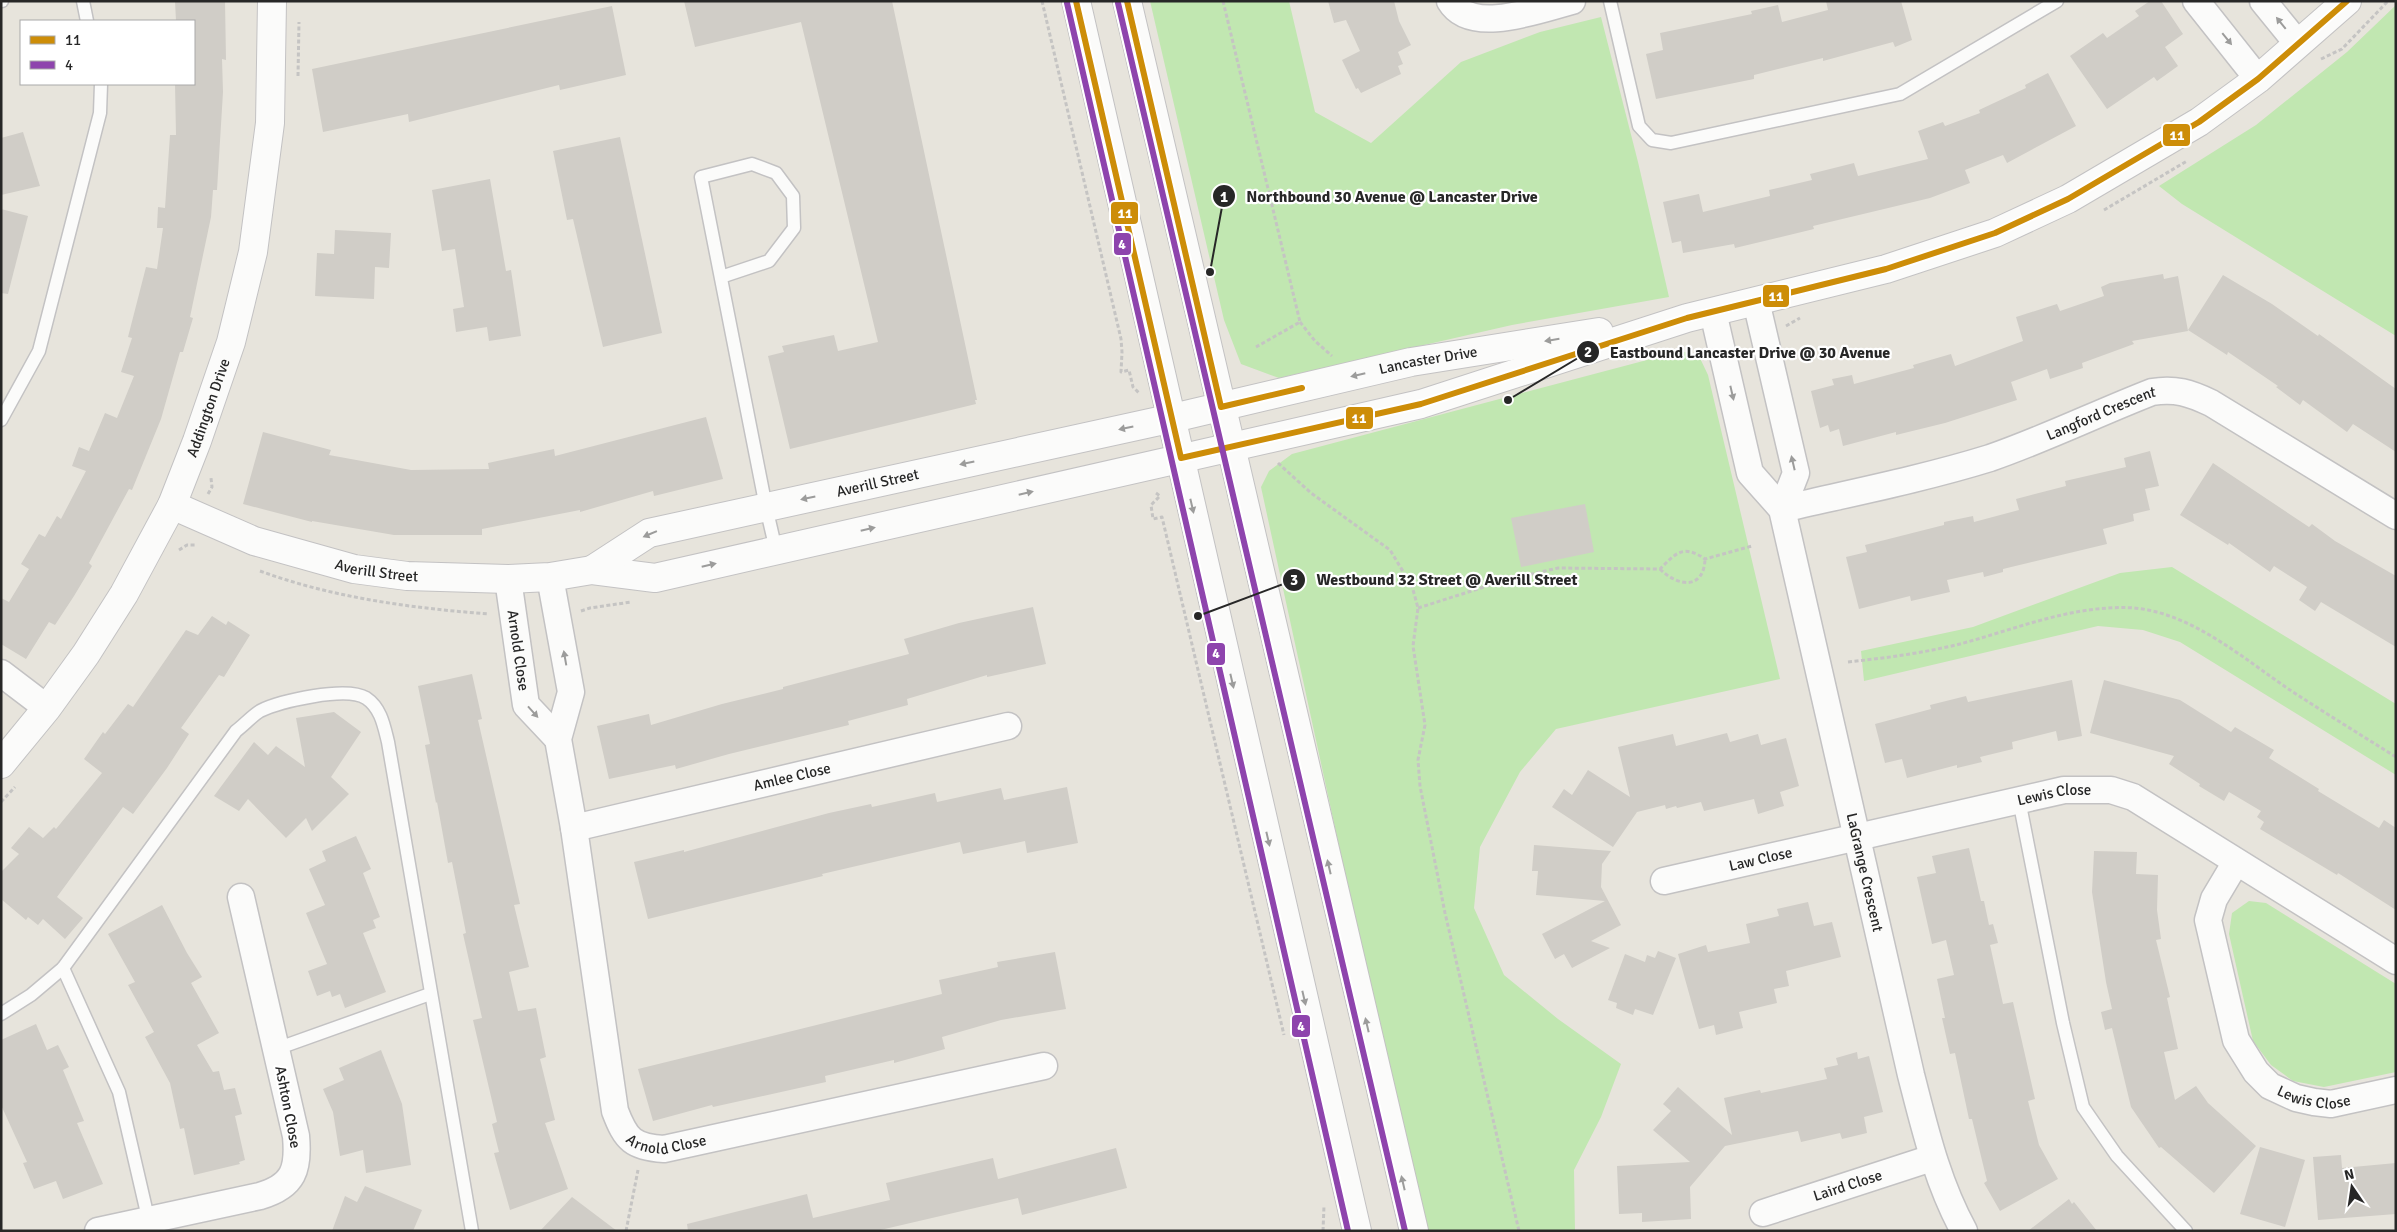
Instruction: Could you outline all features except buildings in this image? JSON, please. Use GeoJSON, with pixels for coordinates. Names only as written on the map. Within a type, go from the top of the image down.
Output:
{"type":"FeatureCollection","features":[{"type":"Feature","properties":{"kind":"street","name":"Addington Drive"},"geometry":{"type":"LineString","coordinates":[[9,774],[47,708],[100,631],[149,550],[172,505],[197,441],[231,342],[252,252],[270,123],[272,1]]}},
{"type":"Feature","properties":{"kind":"street"},"geometry":{"type":"LineString","coordinates":[[1076,1],[1173,418],[1343,1231]]}},
{"type":"Feature","properties":{"kind":"street"},"geometry":{"type":"LineString","coordinates":[[1127,1],[1414,1231]]}},
{"type":"Feature","properties":{"kind":"street"},"geometry":{"type":"LineString","coordinates":[[1450,1],[1468,16],[1498,19],[1572,1]]}},
{"type":"Feature","properties":{"kind":"street"},"geometry":{"type":"LineString","coordinates":[[2196,1],[2258,79]]}},
{"type":"Feature","properties":{"kind":"street"},"geometry":{"type":"LineString","coordinates":[[2264,1],[2298,44]]}},
{"type":"Feature","properties":{"kind":"street","name":"Lancaster Drive"},"geometry":{"type":"LineString","coordinates":[[1181,458],[1421,404],[1700,315],[1886,269],[1996,233],[2068,199],[2136,161],[2199,122],[2258,79],[2348,1]]}},
{"type":"Feature","properties":{"kind":"street"},"geometry":{"type":"LineString","coordinates":[[1756,301],[1796,473],[1782,509]]}},
{"type":"Feature","properties":{"kind":"street","name":"Lancaster Drive"},"geometry":{"type":"LineString","coordinates":[[1173,418],[1411,362],[1700,315]]}},
{"type":"Feature","properties":{"kind":"street","name":"LaGrange Crescent"},"geometry":{"type":"LineString","coordinates":[[1700,315],[1750,473],[1782,509],[1911,1075],[1932,1158],[1943,1187],[1964,1231]]}},
{"type":"Feature","properties":{"kind":"street","name":"Langford Crescent"},"geometry":{"type":"LineString","coordinates":[[1782,509],[1949,470],[2045,438],[2145,395],[2167,390],[2182,391],[2211,403],[2396,516]]}},
{"type":"Feature","properties":{"kind":"street","name":"Averill Street"},"geometry":{"type":"LineString","coordinates":[[592,570],[649,533],[1173,418]]}},
{"type":"Feature","properties":{"kind":"street","name":"Averill Street"},"geometry":{"type":"LineString","coordinates":[[172,505],[254,541],[354,569],[408,576],[508,579],[550,577],[592,570],[655,578],[1181,458]]}},
{"type":"Feature","properties":{"kind":"street","name":"Arnold Close"},"geometry":{"type":"LineString","coordinates":[[550,577],[571,692],[558,740],[574,828],[615,1111],[627,1135],[642,1147],[664,1149],[1044,1066]]}},
{"type":"Feature","properties":{"kind":"street","name":"Arnold Close"},"geometry":{"type":"LineString","coordinates":[[508,579],[526,705],[558,740]]}},
{"type":"Feature","properties":{"kind":"street"},"geometry":{"type":"LineString","coordinates":[[1,673],[47,708]]}},
{"type":"Feature","properties":{"kind":"street","name":"Amlee Close"},"geometry":{"type":"LineString","coordinates":[[574,828],[1008,726]]}},
{"type":"Feature","properties":{"kind":"street","name":"Lewis Close"},"geometry":{"type":"LineString","coordinates":[[1856,837],[2064,790],[2110,790],[2133,797],[2396,961]]}},
{"type":"Feature","properties":{"kind":"street","name":"Law Close"},"geometry":{"type":"LineString","coordinates":[[1664,882],[1856,837]]}},
{"type":"Feature","properties":{"kind":"street","name":"Lewis Close"},"geometry":{"type":"LineString","coordinates":[[2236,862],[2214,899],[2208,920],[2236,1040],[2256,1072],[2270,1086],[2296,1098],[2314,1102],[2331,1104],[2396,1090]]}},
{"type":"Feature","properties":{"kind":"street","name":"Ashton Close"},"geometry":{"type":"LineString","coordinates":[[98,1231],[150,1225],[260,1196],[276,1191],[287,1184],[296,1160],[297,1147],[241,897]]}},
{"type":"Feature","properties":{"kind":"street","name":"Laird Close"},"geometry":{"type":"LineString","coordinates":[[1764,1213],[1932,1158]]}},
{"type":"Feature","properties":{"kind":"street"},"geometry":{"type":"LineString","coordinates":[[1337,1202],[1357,1231]]}},
{"type":"Feature","properties":{"kind":"lane"},"geometry":{"type":"LineString","coordinates":[[82,1],[87,20]]}},
{"type":"Feature","properties":{"kind":"lane"},"geometry":{"type":"LineString","coordinates":[[1610,1],[1639,126],[1652,140],[1672,143],[1900,94],[2057,1]]}},
{"type":"Feature","properties":{"kind":"lane"},"geometry":{"type":"LineString","coordinates":[[1,420],[39,351],[100,113],[100,85]]}},
{"type":"Feature","properties":{"kind":"lane"},"geometry":{"type":"LineString","coordinates":[[721,277],[769,261],[794,228],[793,196],[776,173],[752,164],[701,177],[766,507],[776,550]]}},
{"type":"Feature","properties":{"kind":"lane"},"geometry":{"type":"LineString","coordinates":[[1,1014],[31,995],[63,968],[236,731],[259,712],[286,702],[338,693],[365,698],[381,716],[388,742],[472,1231]]}},
{"type":"Feature","properties":{"kind":"lane"},"geometry":{"type":"LineString","coordinates":[[2019,800],[2063,1023],[2083,1108],[2117,1156],[2186,1231]]}},
{"type":"Feature","properties":{"kind":"lane"},"geometry":{"type":"LineString","coordinates":[[63,968],[119,1092],[150,1225]]}},
{"type":"Feature","properties":{"kind":"lane"},"geometry":{"type":"LineString","coordinates":[[276,1049],[430,994]]}},
{"type":"Feature","properties":{"kind":"path"},"geometry":{"type":"LineString","coordinates":[[1042,1],[1121,339],[1121,372],[1129,370],[1133,387],[1139,393]]}},
{"type":"Feature","properties":{"kind":"path"},"geometry":{"type":"LineString","coordinates":[[1223,1],[1300,322],[1315,341],[1336,360]]}},
{"type":"Feature","properties":{"kind":"path"},"geometry":{"type":"LineString","coordinates":[[1256,347],[1300,322]]}},
{"type":"Feature","properties":{"kind":"path"},"geometry":{"type":"LineString","coordinates":[[1274,459],[1310,493],[1390,550],[1412,586],[1418,608],[1413,646],[1425,725],[1418,760],[1420,786],[1445,914],[1519,1231]]}},
{"type":"Feature","properties":{"kind":"path"},"geometry":{"type":"LineString","coordinates":[[1156,494],[1160,496],[1152,505],[1153,519],[1162,517],[1285,1041]]}},
{"type":"Feature","properties":{"kind":"path"},"geometry":{"type":"LineString","coordinates":[[175,555],[180,548],[187,545],[203,547]]}},
{"type":"Feature","properties":{"kind":"path"},"geometry":{"type":"LineString","coordinates":[[1418,608],[1506,580],[1558,568],[1660,569],[1681,551],[1693,551],[1705,558],[1752,546]]}},
{"type":"Feature","properties":{"kind":"path"},"geometry":{"type":"LineString","coordinates":[[1660,569],[1670,580],[1685,583],[1697,580],[1705,570],[1705,558]]}},
{"type":"Feature","properties":{"kind":"path"},"geometry":{"type":"LineString","coordinates":[[255,569],[288,582],[360,599],[401,606],[495,616]]}},
{"type":"Feature","properties":{"kind":"path"},"geometry":{"type":"LineString","coordinates":[[1848,662],[1922,652],[2057,617],[2106,609],[2135,608],[2175,618],[2214,637],[2290,690],[2396,757]]}},
{"type":"Feature","properties":{"kind":"path"},"geometry":{"type":"LineString","coordinates":[[1,802],[9,774]]}},
{"type":"Feature","properties":{"kind":"path"},"geometry":{"type":"LineString","coordinates":[[626,1231],[642,1147]]}},
{"type":"Feature","properties":{"kind":"path"},"geometry":{"type":"LineString","coordinates":[[1323,1231],[1337,1202]]}},
{"type":"Feature","properties":{"kind":"green space"},"geometry":{"type":"Polygon","coordinates":[[[1150,1],[1289,1],[1315,112],[1371,143],[1461,62],[1540,32],[1601,17],[1638,162],[1669,297],[1512,325],[1279,378],[1241,364],[1224,320],[1150,1]]]}},
{"type":"Feature","properties":{"kind":"green space"},"geometry":{"type":"Polygon","coordinates":[[[2396,5],[2396,336],[2182,204],[2159,186],[2256,125],[2347,52],[2396,5]]]}},
{"type":"Feature","properties":{"kind":"green space"},"geometry":{"type":"Polygon","coordinates":[[[1681,351],[1699,356],[1708,375],[1780,679],[1556,729],[1520,772],[1480,847],[1474,908],[1504,975],[1558,1019],[1621,1064],[1601,1117],[1574,1170],[1575,1231],[1427,1231],[1344,869],[1261,487],[1269,471],[1292,454],[1681,351]]]}},
{"type":"Feature","properties":{"kind":"green space"},"geometry":{"type":"Polygon","coordinates":[[[2172,567],[2396,704],[2396,775],[2180,642],[2143,630],[2098,626],[1864,681],[1861,651],[1973,627],[2120,573],[2172,567]]]}},
{"type":"Feature","properties":{"kind":"green space"},"geometry":{"type":"Polygon","coordinates":[[[2249,901],[2266,903],[2396,984],[2396,1072],[2324,1087],[2293,1081],[2271,1065],[2253,1041],[2229,934],[2232,913],[2249,901]]]}},
{"type":"Feature","properties":{"kind":"transit line","name":"11"},"geometry":{"type":"LineString","coordinates":[[1076,1],[1181,458],[1421,404],[1687,318],[1886,269],[1995,233],[2068,199],[2199,122],[2258,79],[2347,1]]}},
{"type":"Feature","properties":{"kind":"transit line","name":"11"},"geometry":{"type":"LineString","coordinates":[[1127,1],[1221,407],[1302,388]]}},
{"type":"Feature","properties":{"kind":"transit line","name":"4"},"geometry":{"type":"LineString","coordinates":[[1067,3],[1348,1231]]}},
{"type":"Feature","properties":{"kind":"transit line","name":"4"},"geometry":{"type":"LineString","coordinates":[[1118,3],[1405,1231]]}},
{"type":"Feature","properties":{"kind":"place","name":"Northbound 30 Avenue @ Lancaster Drive"},"geometry":{"type":"Point","coordinates":[1210,272]}},
{"type":"Feature","properties":{"kind":"place","name":"Eastbound Lancaster Drive @ 30 Avenue"},"geometry":{"type":"Point","coordinates":[1508,400]}},
{"type":"Feature","properties":{"kind":"place","name":"Westbound 32 Street @ Averill Street"},"geometry":{"type":"Point","coordinates":[1198,616]}}]}
